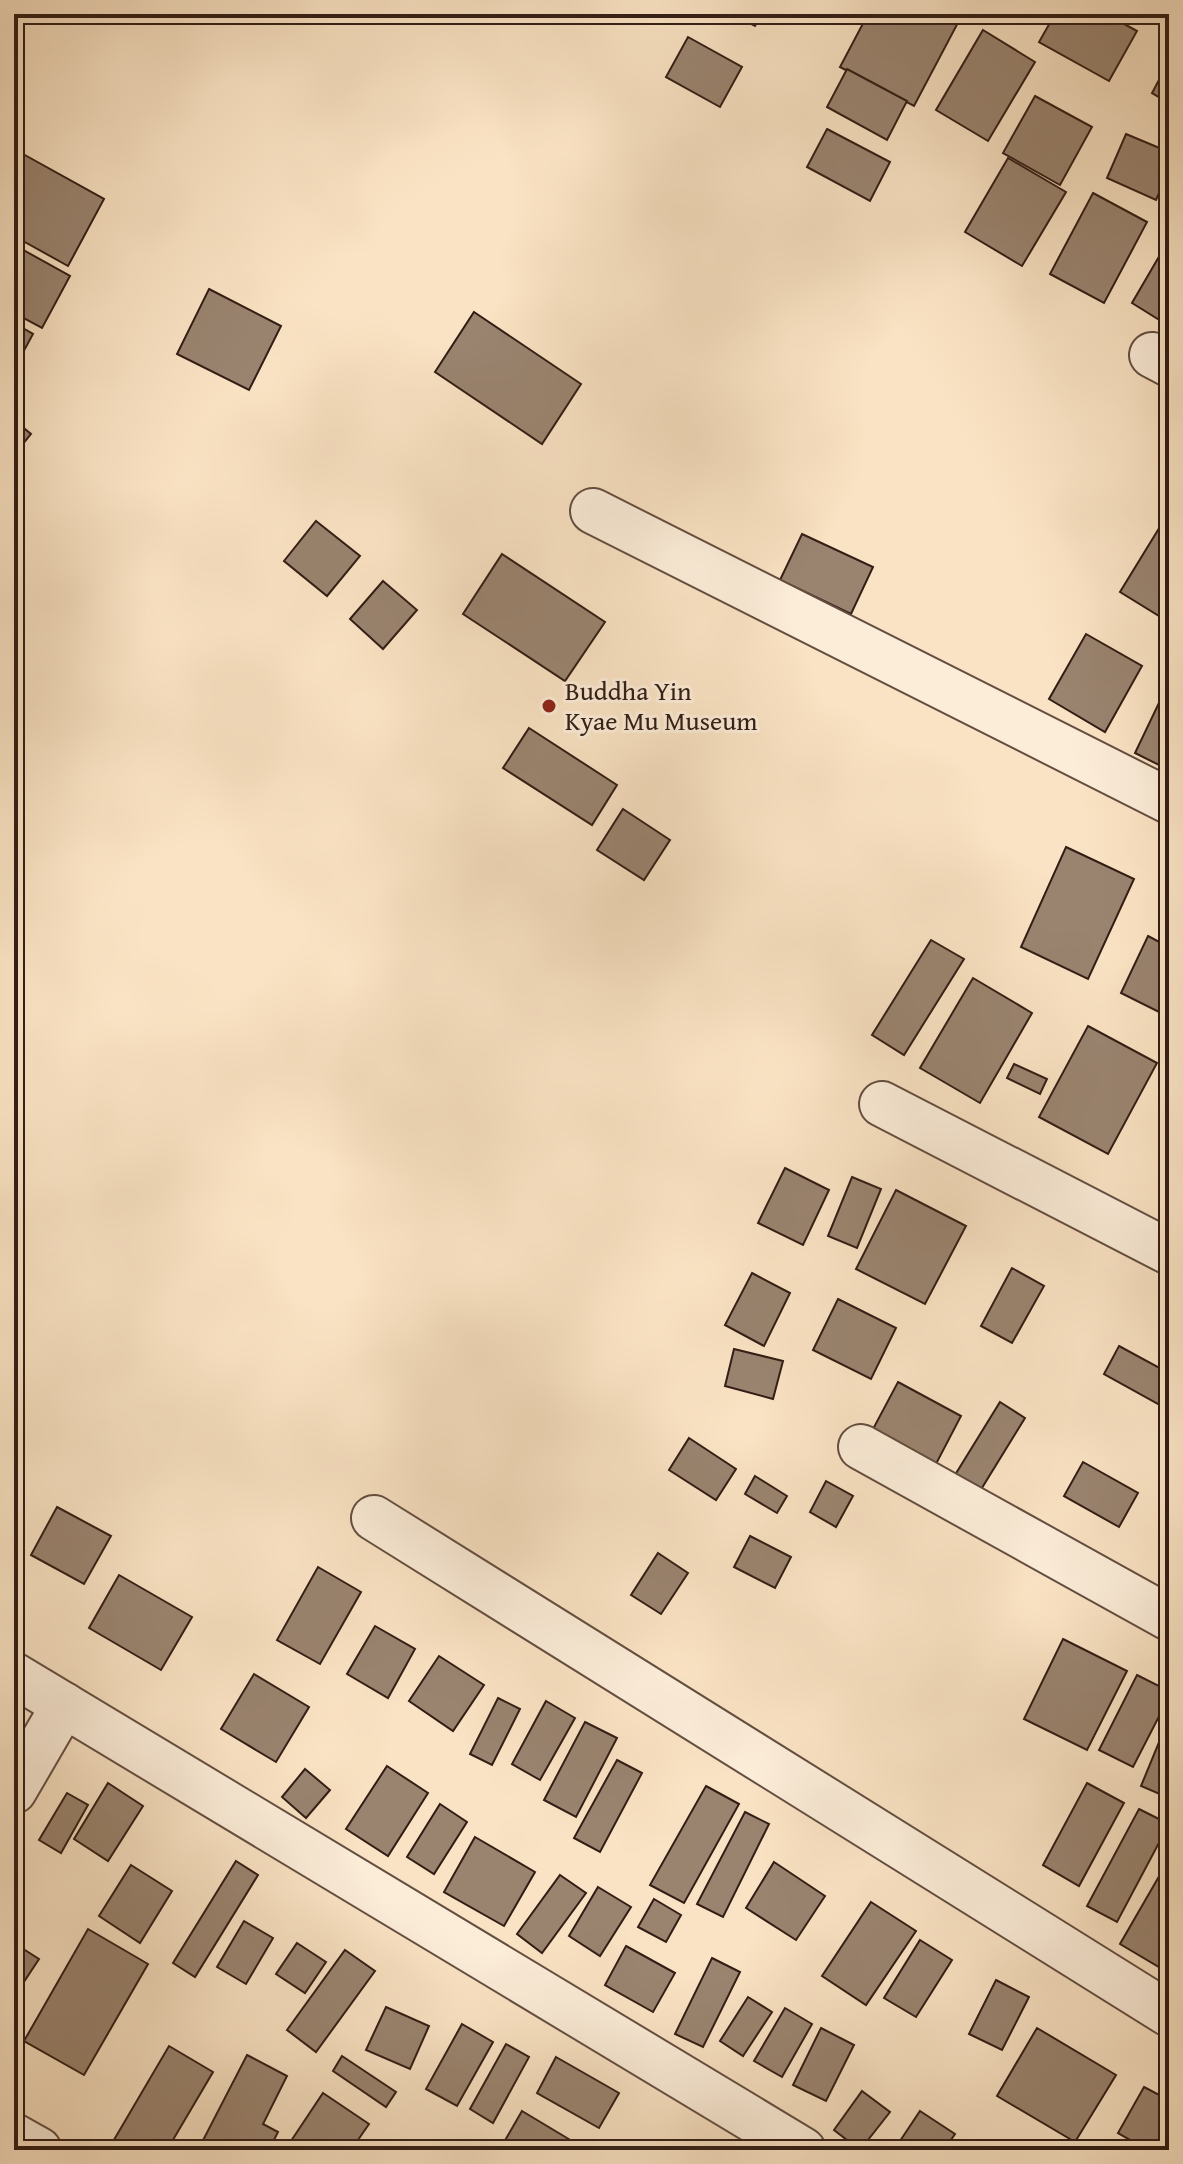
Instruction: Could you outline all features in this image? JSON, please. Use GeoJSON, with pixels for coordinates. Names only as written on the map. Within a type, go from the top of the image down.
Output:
{"type":"FeatureCollection","features":[{"type":"Feature","properties":{"kind":"street"},"geometry":{"type":"LineString","coordinates":[[593,511],[1169,801]]}},
{"type":"Feature","properties":{"kind":"street"},"geometry":{"type":"LineString","coordinates":[[882,1104],[1169,1252]]}},
{"type":"Feature","properties":{"kind":"street"},"geometry":{"type":"LineString","coordinates":[[861,1447],[1169,1618]]}},
{"type":"Feature","properties":{"kind":"street"},"geometry":{"type":"LineString","coordinates":[[374,1518],[1169,2014]]}},
{"type":"Feature","properties":{"kind":"street"},"geometry":{"type":"LineString","coordinates":[[14,1675],[803,2150]]}},
{"type":"Feature","properties":{"kind":"street"},"geometry":{"type":"LineString","coordinates":[[14,1791],[64,1705]]}},
{"type":"Feature","properties":{"kind":"street"},"geometry":{"type":"LineString","coordinates":[[14,2136],[39,2150]]}},
{"type":"Feature","properties":{"kind":"building"},"geometry":{"type":"Polygon","coordinates":[[[732,14],[762,14],[755,26],[732,14]]]}},
{"type":"Feature","properties":{"kind":"building"},"geometry":{"type":"Polygon","coordinates":[[[868,14],[955,14],[961,17],[914,106],[840,67],[868,14]]]}},
{"type":"Feature","properties":{"kind":"building"},"geometry":{"type":"Polygon","coordinates":[[[1055,14],[1106,14],[1137,31],[1109,81],[1039,42],[1055,14]]]}},
{"type":"Feature","properties":{"kind":"building"},"geometry":{"type":"Polygon","coordinates":[[[983,30],[1035,62],[988,141],[936,110],[983,30]]]}},
{"type":"Feature","properties":{"kind":"building"},"geometry":{"type":"Polygon","coordinates":[[[688,37],[742,67],[720,107],[666,77],[688,37]]]}},
{"type":"Feature","properties":{"kind":"building"},"geometry":{"type":"Polygon","coordinates":[[[1169,61],[1169,103],[1152,93],[1169,61]]]}},
{"type":"Feature","properties":{"kind":"building"},"geometry":{"type":"Polygon","coordinates":[[[847,69],[907,101],[887,140],[827,107],[847,69]]]}},
{"type":"Feature","properties":{"kind":"building"},"geometry":{"type":"Polygon","coordinates":[[[1035,96],[1092,127],[1060,185],[1003,153],[1035,96]]]}},
{"type":"Feature","properties":{"kind":"building"},"geometry":{"type":"Polygon","coordinates":[[[827,129],[890,162],[870,201],[807,167],[827,129]]]}},
{"type":"Feature","properties":{"kind":"building"},"geometry":{"type":"Polygon","coordinates":[[[1126,134],[1169,152],[1169,171],[1156,200],[1107,178],[1126,134]]]}},
{"type":"Feature","properties":{"kind":"building"},"geometry":{"type":"Polygon","coordinates":[[[14,149],[104,199],[68,266],[14,236],[14,149]]]}},
{"type":"Feature","properties":{"kind":"building"},"geometry":{"type":"Polygon","coordinates":[[[1008,158],[1066,192],[1022,266],[965,232],[1008,158]]]}},
{"type":"Feature","properties":{"kind":"building"},"geometry":{"type":"Polygon","coordinates":[[[1093,193],[1147,222],[1104,303],[1050,274],[1093,193]]]}},
{"type":"Feature","properties":{"kind":"building"},"geometry":{"type":"Polygon","coordinates":[[[18,247],[70,276],[42,328],[14,313],[14,255],[18,247]]]}},
{"type":"Feature","properties":{"kind":"building"},"geometry":{"type":"Polygon","coordinates":[[[1164,248],[1169,251],[1169,326],[1132,303],[1164,248]]]}},
{"type":"Feature","properties":{"kind":"building"},"geometry":{"type":"Polygon","coordinates":[[[209,289],[281,326],[249,390],[177,354],[209,289]]]}},
{"type":"Feature","properties":{"kind":"building"},"geometry":{"type":"Polygon","coordinates":[[[474,312],[581,384],[542,444],[435,372],[474,312]]]}},
{"type":"Feature","properties":{"kind":"building"},"geometry":{"type":"Polygon","coordinates":[[[14,323],[33,334],[14,369],[14,323]]]}},
{"type":"Feature","properties":{"kind":"building"},"geometry":{"type":"Polygon","coordinates":[[[14,420],[31,434],[14,455],[14,420]]]}},
{"type":"Feature","properties":{"kind":"building"},"geometry":{"type":"Polygon","coordinates":[[[1169,512],[1169,610],[1164,619],[1120,592],[1169,512]]]}},
{"type":"Feature","properties":{"kind":"building"},"geometry":{"type":"Polygon","coordinates":[[[316,521],[360,556],[327,596],[284,561],[316,521]]]}},
{"type":"Feature","properties":{"kind":"building"},"geometry":{"type":"Polygon","coordinates":[[[802,534],[873,567],[851,614],[780,580],[802,534]]]}},
{"type":"Feature","properties":{"kind":"building"},"geometry":{"type":"Polygon","coordinates":[[[502,554],[605,622],[565,681],[463,614],[502,554]]]}},
{"type":"Feature","properties":{"kind":"building"},"geometry":{"type":"Polygon","coordinates":[[[383,581],[417,610],[383,649],[350,619],[383,581]]]}},
{"type":"Feature","properties":{"kind":"building"},"geometry":{"type":"Polygon","coordinates":[[[1086,634],[1142,666],[1105,732],[1049,699],[1086,634]]]}},
{"type":"Feature","properties":{"kind":"building"},"geometry":{"type":"Polygon","coordinates":[[[1169,682],[1169,770],[1135,753],[1169,682]]]}},
{"type":"Feature","properties":{"kind":"building"},"geometry":{"type":"Polygon","coordinates":[[[529,728],[617,785],[592,825],[503,768],[529,728]]]}},
{"type":"Feature","properties":{"kind":"building"},"geometry":{"type":"Polygon","coordinates":[[[623,809],[670,840],[644,880],[597,850],[623,809]]]}},
{"type":"Feature","properties":{"kind":"building"},"geometry":{"type":"Polygon","coordinates":[[[1066,847],[1134,879],[1088,979],[1021,947],[1066,847]]]}},
{"type":"Feature","properties":{"kind":"building"},"geometry":{"type":"Polygon","coordinates":[[[1148,936],[1169,947],[1169,1017],[1121,993],[1148,936]]]}},
{"type":"Feature","properties":{"kind":"building"},"geometry":{"type":"Polygon","coordinates":[[[931,940],[964,959],[904,1055],[872,1035],[931,940]]]}},
{"type":"Feature","properties":{"kind":"building"},"geometry":{"type":"Polygon","coordinates":[[[973,978],[1032,1013],[980,1103],[920,1068],[973,978]]]}},
{"type":"Feature","properties":{"kind":"building"},"geometry":{"type":"Polygon","coordinates":[[[1088,1026],[1157,1063],[1108,1154],[1039,1117],[1088,1026]]]}},
{"type":"Feature","properties":{"kind":"building"},"geometry":{"type":"Polygon","coordinates":[[[1014,1064],[1047,1079],[1040,1094],[1007,1078],[1014,1064]]]}},
{"type":"Feature","properties":{"kind":"building"},"geometry":{"type":"Polygon","coordinates":[[[785,1168],[829,1190],[803,1245],[758,1223],[785,1168]]]}},
{"type":"Feature","properties":{"kind":"building"},"geometry":{"type":"Polygon","coordinates":[[[852,1177],[881,1189],[857,1248],[828,1236],[852,1177]]]}},
{"type":"Feature","properties":{"kind":"building"},"geometry":{"type":"Polygon","coordinates":[[[896,1190],[966,1226],[925,1304],[856,1269],[896,1190]]]}},
{"type":"Feature","properties":{"kind":"building"},"geometry":{"type":"Polygon","coordinates":[[[1012,1268],[1044,1286],[1012,1343],[981,1326],[1012,1268]]]}},
{"type":"Feature","properties":{"kind":"building"},"geometry":{"type":"Polygon","coordinates":[[[752,1273],[790,1293],[764,1346],[725,1325],[752,1273]]]}},
{"type":"Feature","properties":{"kind":"building"},"geometry":{"type":"Polygon","coordinates":[[[838,1299],[896,1328],[871,1379],[813,1350],[838,1299]]]}},
{"type":"Feature","properties":{"kind":"building"},"geometry":{"type":"Polygon","coordinates":[[[1119,1346],[1169,1373],[1169,1410],[1104,1374],[1119,1346]]]}},
{"type":"Feature","properties":{"kind":"building"},"geometry":{"type":"Polygon","coordinates":[[[734,1349],[783,1361],[773,1399],[725,1386],[734,1349]]]}},
{"type":"Feature","properties":{"kind":"building"},"geometry":{"type":"Polygon","coordinates":[[[898,1382],[961,1416],[936,1464],[873,1429],[898,1382]]]}},
{"type":"Feature","properties":{"kind":"building"},"geometry":{"type":"Polygon","coordinates":[[[1000,1402],[1025,1418],[980,1491],[955,1475],[1000,1402]]]}},
{"type":"Feature","properties":{"kind":"building"},"geometry":{"type":"Polygon","coordinates":[[[689,1438],[736,1469],[716,1500],[669,1470],[689,1438]]]}},
{"type":"Feature","properties":{"kind":"building"},"geometry":{"type":"Polygon","coordinates":[[[1083,1462],[1138,1493],[1119,1527],[1064,1496],[1083,1462]]]}},
{"type":"Feature","properties":{"kind":"building"},"geometry":{"type":"Polygon","coordinates":[[[755,1476],[787,1496],[777,1513],[745,1494],[755,1476]]]}},
{"type":"Feature","properties":{"kind":"building"},"geometry":{"type":"Polygon","coordinates":[[[826,1481],[853,1496],[836,1527],[810,1512],[826,1481]]]}},
{"type":"Feature","properties":{"kind":"building"},"geometry":{"type":"Polygon","coordinates":[[[57,1507],[111,1536],[84,1584],[31,1555],[57,1507]]]}},
{"type":"Feature","properties":{"kind":"building"},"geometry":{"type":"Polygon","coordinates":[[[750,1536],[791,1557],[775,1588],[734,1567],[750,1536]]]}},
{"type":"Feature","properties":{"kind":"building"},"geometry":{"type":"Polygon","coordinates":[[[658,1553],[688,1573],[661,1614],[631,1595],[658,1553]]]}},
{"type":"Feature","properties":{"kind":"building"},"geometry":{"type":"Polygon","coordinates":[[[318,1567],[361,1592],[320,1664],[277,1640],[318,1567]]]}},
{"type":"Feature","properties":{"kind":"building"},"geometry":{"type":"Polygon","coordinates":[[[119,1575],[192,1617],[161,1670],[89,1628],[119,1575]]]}},
{"type":"Feature","properties":{"kind":"building"},"geometry":{"type":"Polygon","coordinates":[[[375,1626],[415,1649],[388,1698],[347,1674],[375,1626]]]}},
{"type":"Feature","properties":{"kind":"building"},"geometry":{"type":"Polygon","coordinates":[[[1063,1639],[1127,1671],[1087,1750],[1024,1719],[1063,1639]]]}},
{"type":"Feature","properties":{"kind":"building"},"geometry":{"type":"Polygon","coordinates":[[[439,1656],[484,1685],[453,1731],[409,1701],[439,1656]]]}},
{"type":"Feature","properties":{"kind":"building"},"geometry":{"type":"Polygon","coordinates":[[[254,1674],[309,1707],[276,1762],[221,1729],[254,1674]]]}},
{"type":"Feature","properties":{"kind":"building"},"geometry":{"type":"Polygon","coordinates":[[[1137,1675],[1169,1691],[1169,1697],[1133,1767],[1099,1750],[1137,1675]]]}},
{"type":"Feature","properties":{"kind":"building"},"geometry":{"type":"Polygon","coordinates":[[[498,1698],[520,1709],[492,1765],[470,1754],[498,1698]]]}},
{"type":"Feature","properties":{"kind":"building"},"geometry":{"type":"Polygon","coordinates":[[[546,1701],[575,1718],[540,1780],[512,1764],[546,1701]]]}},
{"type":"Feature","properties":{"kind":"building"},"geometry":{"type":"Polygon","coordinates":[[[1169,1718],[1169,1798],[1141,1786],[1169,1718]]]}},
{"type":"Feature","properties":{"kind":"building"},"geometry":{"type":"Polygon","coordinates":[[[585,1722],[617,1738],[576,1817],[544,1800],[585,1722]]]}},
{"type":"Feature","properties":{"kind":"building"},"geometry":{"type":"Polygon","coordinates":[[[617,1760],[642,1773],[600,1852],[574,1838],[617,1760]]]}},
{"type":"Feature","properties":{"kind":"building"},"geometry":{"type":"Polygon","coordinates":[[[387,1766],[428,1793],[388,1856],[346,1829],[387,1766]]]}},
{"type":"Feature","properties":{"kind":"building"},"geometry":{"type":"Polygon","coordinates":[[[305,1769],[330,1790],[306,1818],[282,1797],[305,1769]]]}},
{"type":"Feature","properties":{"kind":"building"},"geometry":{"type":"Polygon","coordinates":[[[108,1783],[143,1806],[108,1861],[74,1839],[108,1783]]]}},
{"type":"Feature","properties":{"kind":"building"},"geometry":{"type":"Polygon","coordinates":[[[1087,1783],[1124,1803],[1079,1886],[1043,1865],[1087,1783]]]}},
{"type":"Feature","properties":{"kind":"building"},"geometry":{"type":"Polygon","coordinates":[[[706,1786],[739,1804],[684,1903],[650,1885],[706,1786]]]}},
{"type":"Feature","properties":{"kind":"building"},"geometry":{"type":"Polygon","coordinates":[[[67,1793],[88,1805],[61,1853],[39,1840],[67,1793]]]}},
{"type":"Feature","properties":{"kind":"building"},"geometry":{"type":"Polygon","coordinates":[[[440,1804],[467,1822],[434,1874],[407,1857],[440,1804]]]}},
{"type":"Feature","properties":{"kind":"building"},"geometry":{"type":"Polygon","coordinates":[[[1139,1809],[1169,1824],[1117,1922],[1087,1906],[1139,1809]]]}},
{"type":"Feature","properties":{"kind":"building"},"geometry":{"type":"Polygon","coordinates":[[[745,1812],[769,1824],[723,1917],[697,1904],[745,1812]]]}},
{"type":"Feature","properties":{"kind":"building"},"geometry":{"type":"Polygon","coordinates":[[[475,1837],[535,1872],[504,1926],[444,1892],[475,1837]]]}},
{"type":"Feature","properties":{"kind":"building"},"geometry":{"type":"Polygon","coordinates":[[[236,1861],[258,1875],[195,1977],[173,1963],[236,1861]]]}},
{"type":"Feature","properties":{"kind":"building"},"geometry":{"type":"Polygon","coordinates":[[[774,1862],[825,1896],[796,1940],[746,1908],[774,1862]]]}},
{"type":"Feature","properties":{"kind":"building"},"geometry":{"type":"Polygon","coordinates":[[[131,1865],[172,1891],[140,1943],[99,1916],[131,1865]]]}},
{"type":"Feature","properties":{"kind":"building"},"geometry":{"type":"Polygon","coordinates":[[[1161,1873],[1169,1878],[1169,1961],[1164,1970],[1120,1944],[1161,1873]]]}},
{"type":"Feature","properties":{"kind":"building"},"geometry":{"type":"Polygon","coordinates":[[[560,1875],[586,1893],[542,1953],[517,1934],[560,1875]]]}},
{"type":"Feature","properties":{"kind":"building"},"geometry":{"type":"Polygon","coordinates":[[[598,1887],[631,1907],[600,1956],[569,1936],[598,1887]]]}},
{"type":"Feature","properties":{"kind":"building"},"geometry":{"type":"Polygon","coordinates":[[[654,1899],[681,1915],[666,1942],[638,1927],[654,1899]]]}},
{"type":"Feature","properties":{"kind":"building"},"geometry":{"type":"Polygon","coordinates":[[[871,1902],[916,1931],[866,2005],[822,1976],[871,1902]]]}},
{"type":"Feature","properties":{"kind":"building"},"geometry":{"type":"Polygon","coordinates":[[[244,1921],[273,1938],[246,1984],[217,1967],[244,1921]]]}},
{"type":"Feature","properties":{"kind":"building"},"geometry":{"type":"Polygon","coordinates":[[[88,1929],[148,1964],[84,2075],[24,2041],[88,1929]]]}},
{"type":"Feature","properties":{"kind":"building"},"geometry":{"type":"Polygon","coordinates":[[[920,1940],[952,1960],[916,2017],[884,1998],[920,1940]]]}},
{"type":"Feature","properties":{"kind":"building"},"geometry":{"type":"Polygon","coordinates":[[[14,1943],[39,1959],[14,1997],[14,1943]]]}},
{"type":"Feature","properties":{"kind":"building"},"geometry":{"type":"Polygon","coordinates":[[[297,1943],[326,1962],[305,1993],[276,1974],[297,1943]]]}},
{"type":"Feature","properties":{"kind":"building"},"geometry":{"type":"Polygon","coordinates":[[[626,1946],[675,1973],[653,2012],[605,1985],[626,1946]]]}},
{"type":"Feature","properties":{"kind":"building"},"geometry":{"type":"Polygon","coordinates":[[[345,1950],[375,1971],[316,2052],[287,2030],[345,1950]]]}},
{"type":"Feature","properties":{"kind":"building"},"geometry":{"type":"Polygon","coordinates":[[[712,1958],[740,1972],[703,2047],[675,2034],[712,1958]]]}},
{"type":"Feature","properties":{"kind":"building"},"geometry":{"type":"Polygon","coordinates":[[[996,1980],[1029,1997],[1002,2050],[969,2034],[996,1980]]]}},
{"type":"Feature","properties":{"kind":"building"},"geometry":{"type":"Polygon","coordinates":[[[748,1997],[772,2012],[743,2056],[720,2041],[748,1997]]]}},
{"type":"Feature","properties":{"kind":"building"},"geometry":{"type":"Polygon","coordinates":[[[386,2007],[429,2026],[410,2069],[366,2050],[386,2007]]]}},
{"type":"Feature","properties":{"kind":"building"},"geometry":{"type":"Polygon","coordinates":[[[785,2008],[812,2024],[782,2077],[754,2061],[785,2008]]]}},
{"type":"Feature","properties":{"kind":"building"},"geometry":{"type":"Polygon","coordinates":[[[462,2024],[493,2042],[457,2106],[426,2089],[462,2024]]]}},
{"type":"Feature","properties":{"kind":"building"},"geometry":{"type":"Polygon","coordinates":[[[821,2028],[854,2045],[826,2101],[793,2085],[821,2028]]]}},
{"type":"Feature","properties":{"kind":"building"},"geometry":{"type":"Polygon","coordinates":[[[1037,2028],[1116,2075],[1075,2142],[997,2096],[1037,2028]]]}},
{"type":"Feature","properties":{"kind":"building"},"geometry":{"type":"Polygon","coordinates":[[[506,2044],[529,2057],[493,2123],[470,2109],[506,2044]]]}},
{"type":"Feature","properties":{"kind":"building"},"geometry":{"type":"Polygon","coordinates":[[[169,2046],[213,2072],[167,2150],[108,2150],[169,2046]]]}},
{"type":"Feature","properties":{"kind":"building"},"geometry":{"type":"Polygon","coordinates":[[[247,2055],[287,2076],[263,2124],[278,2132],[269,2150],[198,2150],[247,2055]]]}},
{"type":"Feature","properties":{"kind":"building"},"geometry":{"type":"Polygon","coordinates":[[[342,2056],[396,2092],[386,2107],[333,2071],[342,2056]]]}},
{"type":"Feature","properties":{"kind":"building"},"geometry":{"type":"Polygon","coordinates":[[[556,2057],[619,2093],[599,2128],[537,2093],[556,2057]]]}},
{"type":"Feature","properties":{"kind":"building"},"geometry":{"type":"Polygon","coordinates":[[[1144,2087],[1169,2100],[1169,2150],[1148,2150],[1118,2133],[1144,2087]]]}},
{"type":"Feature","properties":{"kind":"building"},"geometry":{"type":"Polygon","coordinates":[[[862,2091],[890,2112],[860,2150],[834,2130],[862,2091]]]}},
{"type":"Feature","properties":{"kind":"building"},"geometry":{"type":"Polygon","coordinates":[[[323,2093],[369,2124],[351,2150],[305,2150],[291,2141],[323,2093]]]}},
{"type":"Feature","properties":{"kind":"building"},"geometry":{"type":"Polygon","coordinates":[[[522,2111],[582,2147],[580,2150],[500,2149],[522,2111]]]}},
{"type":"Feature","properties":{"kind":"building"},"geometry":{"type":"Polygon","coordinates":[[[920,2111],[955,2134],[944,2150],[894,2150],[920,2111]]]}},
{"type":"Feature","properties":{"kind":"place","name":"Buddha Yin Kyae Mu Museum"},"geometry":{"type":"Point","coordinates":[549,706]}}]}
